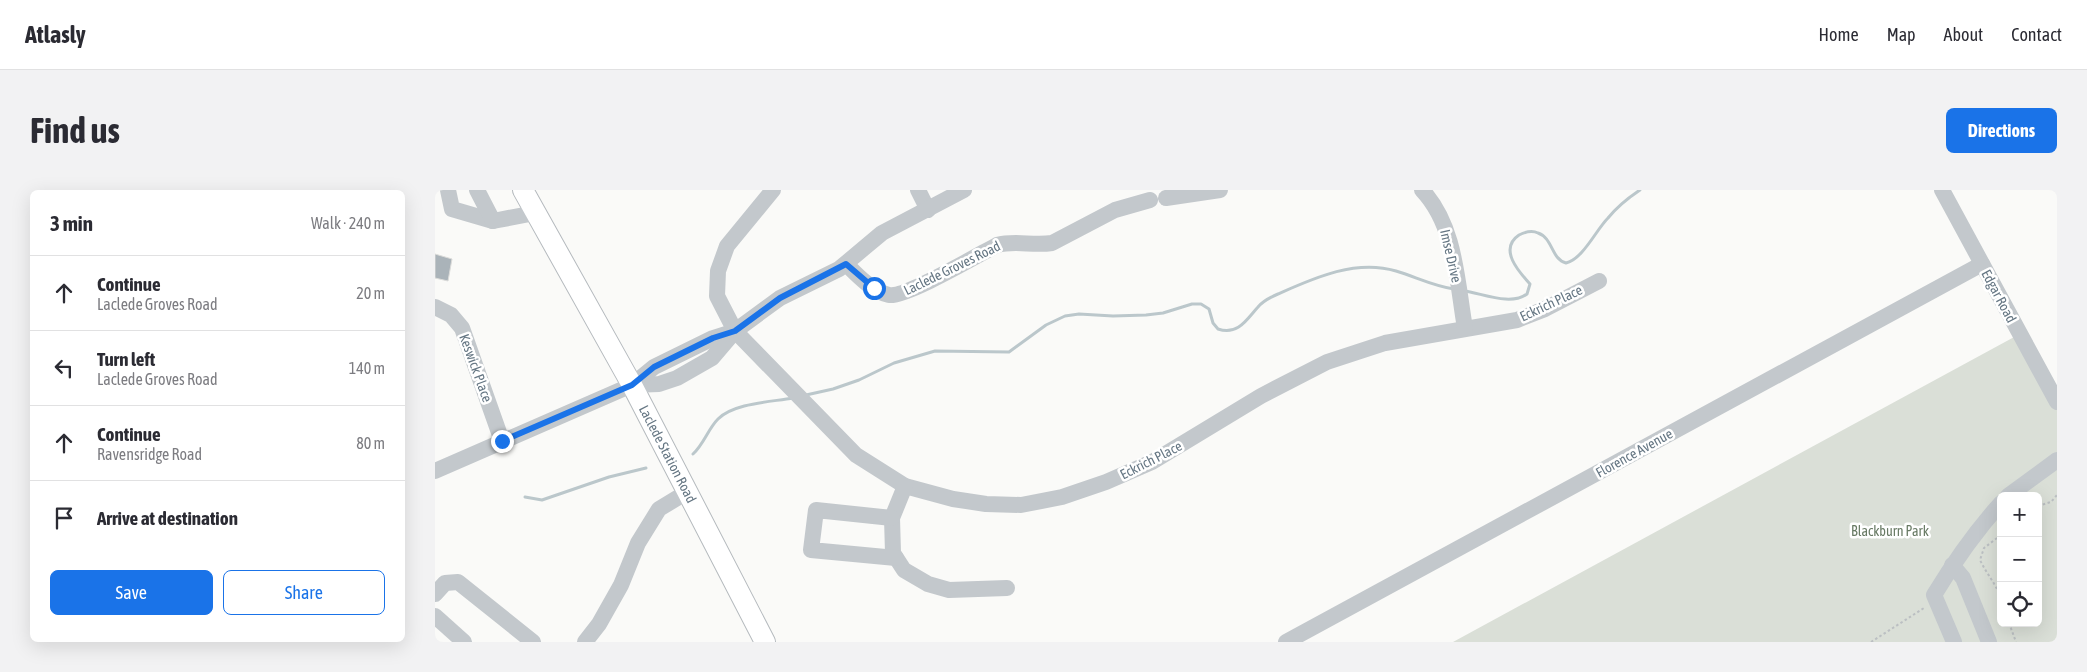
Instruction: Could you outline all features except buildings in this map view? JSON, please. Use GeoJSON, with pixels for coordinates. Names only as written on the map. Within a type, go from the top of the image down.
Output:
{"type":"FeatureCollection","features":[{"type":"Feature","properties":{"kind":"main road","name":"Laclede Station Road"},"geometry":{"type":"LineString","coordinates":[[523,190],[632,385],[765,642]]}},
{"type":"Feature","properties":{"kind":"street"},"geometry":{"type":"LineString","coordinates":[[448,190],[452,209],[493,221],[535,213]]}},
{"type":"Feature","properties":{"kind":"street"},"geometry":{"type":"LineString","coordinates":[[477,190],[493,221]]}},
{"type":"Feature","properties":{"kind":"street"},"geometry":{"type":"LineString","coordinates":[[735,331],[717,296],[718,271],[727,246],[773,190]]}},
{"type":"Feature","properties":{"kind":"street"},"geometry":{"type":"LineString","coordinates":[[918,190],[928,210]]}},
{"type":"Feature","properties":{"kind":"street"},"geometry":{"type":"LineString","coordinates":[[1166,198],[1220,190]]}},
{"type":"Feature","properties":{"kind":"street","name":"Imse Drive"},"geometry":{"type":"LineString","coordinates":[[1422,190],[1442,220],[1450,244],[1465,328]]}},
{"type":"Feature","properties":{"kind":"street"},"geometry":{"type":"LineString","coordinates":[[437,464],[502,441],[632,385],[659,384],[677,378],[712,358],[735,331],[780,298],[846,264],[882,233],[961,191]]}},
{"type":"Feature","properties":{"kind":"street","name":"Edgar Road"},"geometry":{"type":"LineString","coordinates":[[1947,192],[1982,264],[2057,402]]}},
{"type":"Feature","properties":{"kind":"street","name":"Laclede Groves Road"},"geometry":{"type":"LineString","coordinates":[[846,264],[874,288],[887,295],[894,296],[914,288],[997,245],[1007,242],[1040,245],[1052,244],[1115,210],[1150,200]]}},
{"type":"Feature","properties":{"kind":"street","name":"Florence Avenue"},"geometry":{"type":"LineString","coordinates":[[1286,642],[1982,264]]}},
{"type":"Feature","properties":{"kind":"street","name":"Eckrich Place"},"geometry":{"type":"LineString","coordinates":[[735,331],[856,455],[905,486],[953,500],[986,504],[1021,505],[1062,497],[1106,482],[1152,462],[1269,392],[1327,362],[1385,343],[1517,320],[1545,309],[1599,281]]}},
{"type":"Feature","properties":{"kind":"street","name":"Keswick Place"},"geometry":{"type":"LineString","coordinates":[[435,307],[451,316],[462,328],[502,441]]}},
{"type":"Feature","properties":{"kind":"street"},"geometry":{"type":"LineString","coordinates":[[2013,492],[2057,460]]}},
{"type":"Feature","properties":{"kind":"street"},"geometry":{"type":"LineString","coordinates":[[905,486],[892,518],[893,553],[904,570],[928,584],[949,590],[1007,588]]}},
{"type":"Feature","properties":{"kind":"street"},"geometry":{"type":"LineString","coordinates":[[585,642],[599,624],[621,585],[637,544],[659,509],[687,492]]}},
{"type":"Feature","properties":{"kind":"street"},"geometry":{"type":"LineString","coordinates":[[1954,642],[1934,595],[1952,565],[1979,527],[1997,507]]}},
{"type":"Feature","properties":{"kind":"street"},"geometry":{"type":"LineString","coordinates":[[892,518],[815,510],[811,550],[896,558]]}},
{"type":"Feature","properties":{"kind":"street"},"geometry":{"type":"LineString","coordinates":[[1952,565],[1963,578],[1989,642]]}},
{"type":"Feature","properties":{"kind":"street"},"geometry":{"type":"LineString","coordinates":[[435,594],[445,583],[458,582],[533,642]]}},
{"type":"Feature","properties":{"kind":"street"},"geometry":{"type":"LineString","coordinates":[[435,616],[464,642]]}},
{"type":"Feature","properties":{"kind":"path"},"geometry":{"type":"LineString","coordinates":[[2042,505],[2051,502],[2057,495]]}},
{"type":"Feature","properties":{"kind":"path"},"geometry":{"type":"LineString","coordinates":[[1997,589],[1985,572],[1980,560],[1984,548],[1998,537]]}},
{"type":"Feature","properties":{"kind":"path"},"geometry":{"type":"LineString","coordinates":[[1871,642],[1937,602]]}},
{"type":"Feature","properties":{"kind":"path"},"geometry":{"type":"LineString","coordinates":[[2010,627],[2016,642]]}},
{"type":"Feature","properties":{"kind":"green space","name":"Blackburn Park"},"geometry":{"type":"Polygon","coordinates":[[[2016,336],[2057,410],[2057,642],[1453,642],[2016,336]]]}},
{"type":"Feature","properties":{"kind":"waterway"},"geometry":{"type":"LineString","coordinates":[[1465,291],[1505,299],[1513,299],[1527,294],[1530,284],[1516,267],[1510,253],[1510,247],[1519,235],[1526,232],[1536,232],[1543,236],[1547,239],[1557,257],[1566,263],[1578,256],[1611,214],[1640,190]]}},
{"type":"Feature","properties":{"kind":"waterway"},"geometry":{"type":"LineString","coordinates":[[806,395],[833,389],[859,380],[894,363],[935,351],[1009,352],[1046,325],[1065,316],[1079,314],[1146,315],[1163,313],[1192,304],[1201,304],[1209,309],[1213,323],[1218,329],[1231,330],[1246,321],[1260,305],[1270,298],[1320,277],[1350,269],[1365,267],[1381,268],[1454,289]]}},
{"type":"Feature","properties":{"kind":"waterway"},"geometry":{"type":"LineString","coordinates":[[693,454],[718,419],[725,414],[743,406],[793,398]]}},
{"type":"Feature","properties":{"kind":"waterway"},"geometry":{"type":"LineString","coordinates":[[525,497],[542,500],[609,477],[646,468]]}},
{"type":"Feature","properties":{"kind":"route"},"geometry":{"type":"LineString","coordinates":[[502,441],[632,385],[654,367],[713,338],[735,331],[780,298],[826,276],[846,264],[861,279],[874,288]]}}]}
